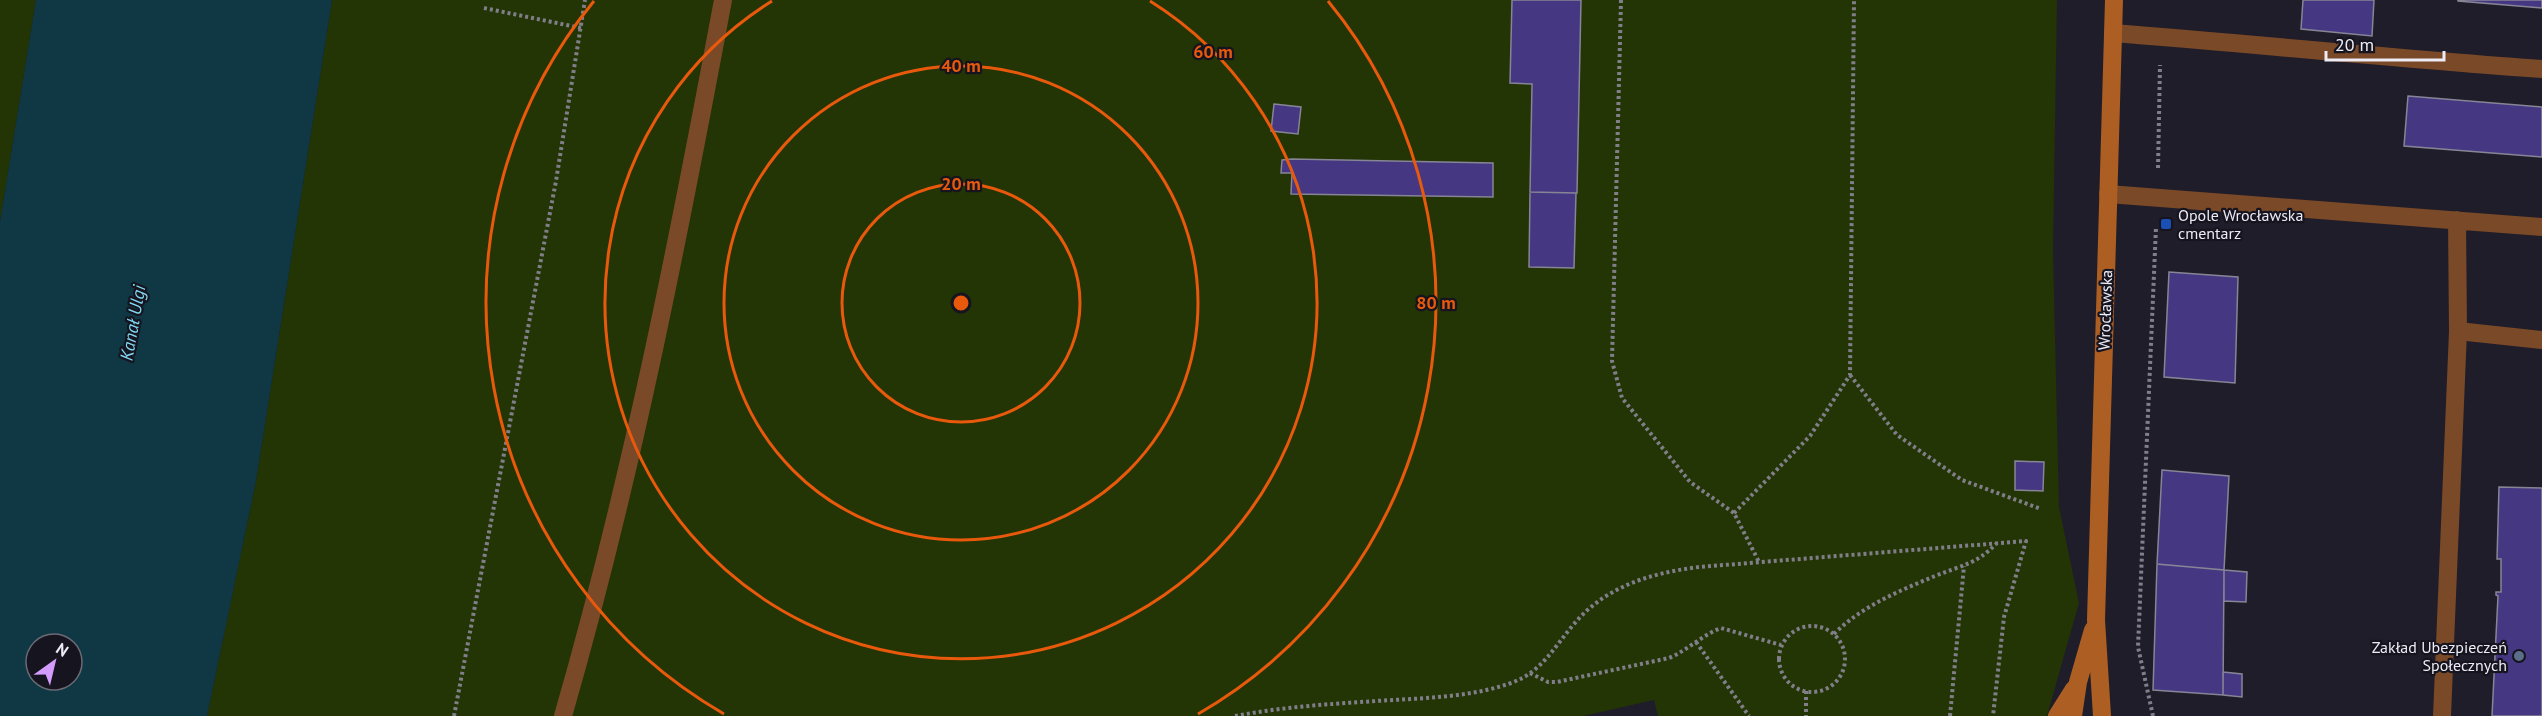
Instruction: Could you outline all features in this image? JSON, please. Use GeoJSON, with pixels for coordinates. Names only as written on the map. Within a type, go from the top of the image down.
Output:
{"type":"FeatureCollection","features":[{"type":"Feature","properties":{"kind":"main road","name":"Wrocławska"},"geometry":{"type":"LineString","coordinates":[[2109,716],[2102,707],[2096,620],[2114,0]]}},
{"type":"Feature","properties":{"kind":"main road","name":"Wrocławska"},"geometry":{"type":"LineString","coordinates":[[2073,716],[2078,682],[2096,620]]}},
{"type":"Feature","properties":{"kind":"main road"},"geometry":{"type":"LineString","coordinates":[[2057,716],[2078,682]]}},
{"type":"Feature","properties":{"kind":"street"},"geometry":{"type":"LineString","coordinates":[[563,716],[597,598],[638,425],[679,237],[723,0]]}},
{"type":"Feature","properties":{"kind":"street"},"geometry":{"type":"LineString","coordinates":[[2113,33],[2286,47],[2385,58],[2542,69]]}},
{"type":"Feature","properties":{"kind":"street"},"geometry":{"type":"LineString","coordinates":[[2108,194],[2542,226]]}},
{"type":"Feature","properties":{"kind":"street"},"geometry":{"type":"LineString","coordinates":[[2442,716],[2458,331],[2457,220]]}},
{"type":"Feature","properties":{"kind":"street"},"geometry":{"type":"LineString","coordinates":[[2458,331],[2542,340]]}},
{"type":"Feature","properties":{"kind":"path"},"geometry":{"type":"LineString","coordinates":[[454,716],[556,180],[585,0]]}},
{"type":"Feature","properties":{"kind":"path"},"geometry":{"type":"LineString","coordinates":[[1622,0],[1612,361],[1622,398],[1690,482],[1734,513],[1759,562]]}},
{"type":"Feature","properties":{"kind":"path"},"geometry":{"type":"LineString","coordinates":[[1734,513],[1810,436],[1850,375],[1854,0]]}},
{"type":"Feature","properties":{"kind":"path"},"geometry":{"type":"LineString","coordinates":[[484,8],[581,28]]}},
{"type":"Feature","properties":{"kind":"path"},"geometry":{"type":"LineString","coordinates":[[2153,716],[2138,647],[2157,196],[2160,37]]}},
{"type":"Feature","properties":{"kind":"path"},"geometry":{"type":"LineString","coordinates":[[1850,375],[1897,435],[1962,480],[2041,509]]}},
{"type":"Feature","properties":{"kind":"path"},"geometry":{"type":"LineString","coordinates":[[1235,716],[1315,704],[1456,697],[1512,682],[1530,673],[1551,654],[1578,620],[1598,602],[1624,585],[1678,570],[2026,541],[2004,617],[1993,716]]}},
{"type":"Feature","properties":{"kind":"path"},"geometry":{"type":"LineString","coordinates":[[1834,634],[1851,619],[1897,591],[1981,559],[1997,543]]}},
{"type":"Feature","properties":{"kind":"path"},"geometry":{"type":"LineString","coordinates":[[1950,716],[1964,566]]}},
{"type":"Feature","properties":{"kind":"path"},"geometry":{"type":"LineString","coordinates":[[1807,625],[1818,626],[1834,634],[1843,647],[1844,669],[1831,686],[1821,690],[1806,691],[1790,684],[1784,676],[1779,666],[1781,645],[1788,635],[1807,625]]}},
{"type":"Feature","properties":{"kind":"path"},"geometry":{"type":"LineString","coordinates":[[1530,673],[1548,682],[1571,680],[1670,658],[1721,628],[1781,645]]}},
{"type":"Feature","properties":{"kind":"path"},"geometry":{"type":"LineString","coordinates":[[1696,642],[1749,716]]}},
{"type":"Feature","properties":{"kind":"path"},"geometry":{"type":"LineString","coordinates":[[1806,691],[1806,716]]}},
{"type":"Feature","properties":{"kind":"green space"},"geometry":{"type":"Polygon","coordinates":[[[0,0],[36,0],[0,222],[0,0]]]}},
{"type":"Feature","properties":{"kind":"green space"},"geometry":{"type":"Polygon","coordinates":[[[332,0],[1512,0],[1510,83],[1532,84],[1529,267],[1573,268],[1581,0],[2057,0],[2053,250],[2059,507],[2079,603],[2047,716],[1658,716],[1654,700],[1583,716],[207,716],[256,481],[332,0]]]}},
{"type":"Feature","properties":{"kind":"water","name":"Kanał Ulgi"},"geometry":{"type":"Polygon","coordinates":[[[36,0],[332,0],[256,481],[207,716],[0,716],[0,222],[36,0]]]}},
{"type":"Feature","properties":{"kind":"building"},"geometry":{"type":"Polygon","coordinates":[[[1512,0],[1581,0],[1577,193],[1530,192],[1532,84],[1510,83],[1512,0]]]}},
{"type":"Feature","properties":{"kind":"building"},"geometry":{"type":"Polygon","coordinates":[[[2303,0],[2374,0],[2372,36],[2301,29],[2303,0]]]}},
{"type":"Feature","properties":{"kind":"building"},"geometry":{"type":"Polygon","coordinates":[[[2458,0],[2542,0],[2542,8],[2458,1],[2458,0]]]}},
{"type":"Feature","properties":{"kind":"building"},"geometry":{"type":"Polygon","coordinates":[[[2408,96],[2542,107],[2542,157],[2404,146],[2408,96]]]}},
{"type":"Feature","properties":{"kind":"building"},"geometry":{"type":"Polygon","coordinates":[[[1274,104],[1301,107],[1298,134],[1271,131],[1274,104]]]}},
{"type":"Feature","properties":{"kind":"building"},"geometry":{"type":"Polygon","coordinates":[[[1282,160],[1493,163],[1493,197],[1291,194],[1292,173],[1281,173],[1282,160]]]}},
{"type":"Feature","properties":{"kind":"building"},"geometry":{"type":"Polygon","coordinates":[[[1530,192],[1576,193],[1574,268],[1529,267],[1530,192]]]}},
{"type":"Feature","properties":{"kind":"building"},"geometry":{"type":"Polygon","coordinates":[[[2169,272],[2238,277],[2235,383],[2164,377],[2169,272]]]}},
{"type":"Feature","properties":{"kind":"building"},"geometry":{"type":"Polygon","coordinates":[[[2015,461],[2044,462],[2043,491],[2015,490],[2015,461]]]}},
{"type":"Feature","properties":{"kind":"building"},"geometry":{"type":"Polygon","coordinates":[[[2162,470],[2229,476],[2224,570],[2157,564],[2162,470]]]}},
{"type":"Feature","properties":{"kind":"building","name":"Zakład Ubezpieczeń Społecznych"},"geometry":{"type":"Polygon","coordinates":[[[2499,487],[2542,488],[2542,716],[2492,716],[2498,596],[2496,592],[2501,592],[2501,559],[2497,559],[2499,487]]]}},
{"type":"Feature","properties":{"kind":"building"},"geometry":{"type":"Polygon","coordinates":[[[2157,564],[2224,570],[2223,695],[2153,690],[2157,564]]]}},
{"type":"Feature","properties":{"kind":"building"},"geometry":{"type":"Polygon","coordinates":[[[2224,570],[2247,572],[2246,602],[2224,601],[2224,570]]]}},
{"type":"Feature","properties":{"kind":"building"},"geometry":{"type":"Polygon","coordinates":[[[2223,672],[2242,674],[2242,697],[2223,695],[2223,672]]]}},
{"type":"Feature","properties":{"kind":"place","name":"Opole Wrocławska cmentarz"},"geometry":{"type":"Point","coordinates":[2166,224]}},
{"type":"Feature","properties":{"kind":"place","name":"Zakład Ubezpieczeń Społecznych"},"geometry":{"type":"Point","coordinates":[2519,656]}}]}
